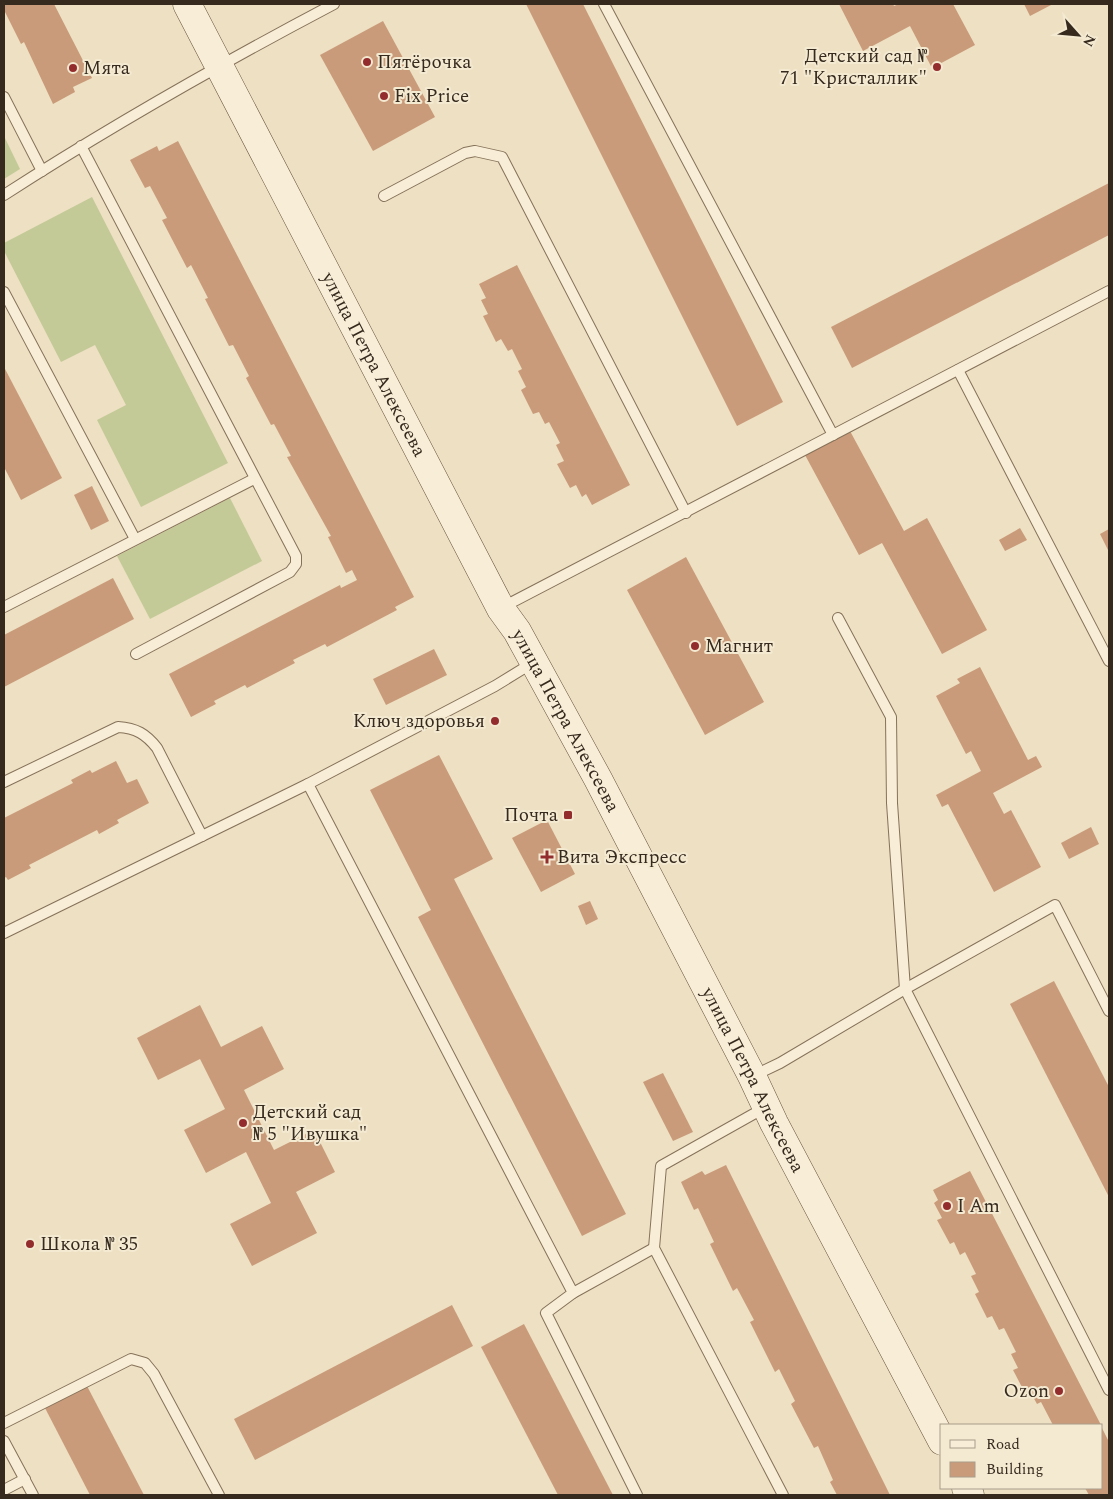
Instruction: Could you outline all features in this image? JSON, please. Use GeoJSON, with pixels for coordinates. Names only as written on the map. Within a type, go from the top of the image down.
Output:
{"type":"FeatureCollection","features":[{"type":"Feature","properties":{"kind":"street","name":"улица Петра Алексеева"},"geometry":{"type":"LineString","coordinates":[[187,4],[500,609],[517,631],[534,662],[940,1437]]}},
{"type":"Feature","properties":{"kind":"lane"},"geometry":{"type":"LineString","coordinates":[[4,195],[81,146],[218,67],[334,4]]}},
{"type":"Feature","properties":{"kind":"lane"},"geometry":{"type":"LineString","coordinates":[[604,4],[833,436]]}},
{"type":"Feature","properties":{"kind":"lane"},"geometry":{"type":"LineString","coordinates":[[4,97],[42,171]]}},
{"type":"Feature","properties":{"kind":"lane"},"geometry":{"type":"LineString","coordinates":[[81,146],[296,556],[296,564],[290,572],[136,654]]}},
{"type":"Feature","properties":{"kind":"lane"},"geometry":{"type":"LineString","coordinates":[[384,196],[465,153],[476,151],[502,157],[686,513]]}},
{"type":"Feature","properties":{"kind":"lane"},"geometry":{"type":"LineString","coordinates":[[500,609],[1109,291]]}},
{"type":"Feature","properties":{"kind":"lane"},"geometry":{"type":"LineString","coordinates":[[4,292],[135,539]]}},
{"type":"Feature","properties":{"kind":"lane"},"geometry":{"type":"LineString","coordinates":[[958,370],[1109,661]]}},
{"type":"Feature","properties":{"kind":"lane"},"geometry":{"type":"LineString","coordinates":[[4,607],[254,479]]}},
{"type":"Feature","properties":{"kind":"lane"},"geometry":{"type":"LineString","coordinates":[[838,618],[891,717],[892,803],[906,989],[1109,1390]]}},
{"type":"Feature","properties":{"kind":"lane"},"geometry":{"type":"LineString","coordinates":[[4,933],[308,784],[494,686],[534,662]]}},
{"type":"Feature","properties":{"kind":"lane"},"geometry":{"type":"LineString","coordinates":[[4,782],[118,726],[132,728],[148,736],[157,748],[202,836]]}},
{"type":"Feature","properties":{"kind":"lane"},"geometry":{"type":"LineString","coordinates":[[308,784],[573,1293]]}},
{"type":"Feature","properties":{"kind":"lane"},"geometry":{"type":"LineString","coordinates":[[752,1076],[780,1063],[1055,905],[1109,1011]]}},
{"type":"Feature","properties":{"kind":"lane"},"geometry":{"type":"LineString","coordinates":[[767,1107],[661,1166],[654,1248],[783,1495]]}},
{"type":"Feature","properties":{"kind":"lane"},"geometry":{"type":"LineString","coordinates":[[637,1495],[546,1313],[573,1293],[654,1248]]}},
{"type":"Feature","properties":{"kind":"lane"},"geometry":{"type":"LineString","coordinates":[[4,1423],[131,1359],[145,1364],[154,1374],[219,1495]]}},
{"type":"Feature","properties":{"kind":"lane"},"geometry":{"type":"LineString","coordinates":[[4,1441],[33,1495]]}},
{"type":"Feature","properties":{"kind":"lane"},"geometry":{"type":"LineString","coordinates":[[4,1490],[25,1479]]}},
{"type":"Feature","properties":{"kind":"green space"},"geometry":{"type":"Polygon","coordinates":[[[4,136],[20,169],[4,179],[4,136]]]}},
{"type":"Feature","properties":{"kind":"green space"},"geometry":{"type":"Polygon","coordinates":[[[92,197],[228,463],[141,507],[97,420],[126,405],[95,345],[61,362],[4,251],[4,243],[92,197]]]}},
{"type":"Feature","properties":{"kind":"green space"},"geometry":{"type":"Polygon","coordinates":[[[230,498],[262,561],[150,619],[117,556],[230,498]]]}},
{"type":"Feature","properties":{"kind":"building"},"geometry":{"type":"Polygon","coordinates":[[[4,4],[54,4],[92,78],[73,87],[75,92],[53,104],[24,42],[21,44],[4,10],[4,4]]]}},
{"type":"Feature","properties":{"kind":"building"},"geometry":{"type":"Polygon","coordinates":[[[526,4],[583,4],[783,402],[737,426],[526,4]]]}},
{"type":"Feature","properties":{"kind":"building"},"geometry":{"type":"Polygon","coordinates":[[[839,4],[893,4],[894,6],[899,4],[953,4],[975,45],[932,68],[910,26],[863,51],[839,4]]]}},
{"type":"Feature","properties":{"kind":"building"},"geometry":{"type":"Polygon","coordinates":[[[1024,4],[1053,4],[1030,16],[1024,4]]]}},
{"type":"Feature","properties":{"kind":"building"},"geometry":{"type":"Polygon","coordinates":[[[383,21],[435,117],[373,151],[320,55],[383,21]]]}},
{"type":"Feature","properties":{"kind":"building"},"geometry":{"type":"Polygon","coordinates":[[[178,141],[414,597],[395,607],[397,610],[327,647],[325,644],[293,660],[295,663],[247,688],[245,685],[214,701],[216,704],[191,717],[169,674],[340,585],[341,588],[357,580],[352,570],[346,573],[328,537],[331,536],[287,457],[291,456],[274,424],[271,425],[246,378],[249,376],[233,345],[229,346],[205,299],[208,298],[191,265],[187,268],[162,220],[167,218],[150,186],[145,188],[130,160],[157,146],[159,151],[178,141]]]}},
{"type":"Feature","properties":{"kind":"building"},"geometry":{"type":"Polygon","coordinates":[[[1109,183],[1109,235],[852,368],[831,327],[1109,183]]]}},
{"type":"Feature","properties":{"kind":"building"},"geometry":{"type":"Polygon","coordinates":[[[517,265],[630,485],[592,505],[586,494],[582,497],[576,485],[570,488],[557,464],[564,461],[556,445],[560,443],[549,422],[545,424],[539,412],[533,414],[521,390],[526,387],[518,371],[522,369],[512,349],[508,351],[501,339],[496,342],[483,316],[488,314],[481,300],[486,298],[479,284],[517,265]]]}},
{"type":"Feature","properties":{"kind":"building"},"geometry":{"type":"Polygon","coordinates":[[[4,367],[62,478],[21,500],[4,467],[4,367]]]}},
{"type":"Feature","properties":{"kind":"building"},"geometry":{"type":"Polygon","coordinates":[[[850,431],[904,531],[927,518],[987,630],[942,654],[882,543],[859,555],[805,455],[850,431]]]}},
{"type":"Feature","properties":{"kind":"building"},"geometry":{"type":"Polygon","coordinates":[[[92,486],[109,521],[91,530],[74,495],[92,486]]]}},
{"type":"Feature","properties":{"kind":"building"},"geometry":{"type":"Polygon","coordinates":[[[1020,528],[1027,540],[1005,551],[999,540],[1020,528]]]}},
{"type":"Feature","properties":{"kind":"building"},"geometry":{"type":"Polygon","coordinates":[[[1109,529],[1109,552],[1100,534],[1109,529]]]}},
{"type":"Feature","properties":{"kind":"building","name":"Магнит"},"geometry":{"type":"Polygon","coordinates":[[[686,557],[764,702],[705,735],[627,590],[686,557]]]}},
{"type":"Feature","properties":{"kind":"building"},"geometry":{"type":"Polygon","coordinates":[[[113,578],[134,619],[4,687],[4,635],[113,578]]]}},
{"type":"Feature","properties":{"kind":"building"},"geometry":{"type":"Polygon","coordinates":[[[434,649],[447,675],[386,705],[373,679],[434,649]]]}},
{"type":"Feature","properties":{"kind":"building"},"geometry":{"type":"Polygon","coordinates":[[[980,667],[1028,760],[1036,756],[1042,767],[993,793],[1004,814],[1011,810],[1041,867],[994,892],[948,804],[942,807],[936,795],[981,771],[971,751],[966,754],[936,696],[960,683],[957,679],[980,667]]]}},
{"type":"Feature","properties":{"kind":"building"},"geometry":{"type":"Polygon","coordinates":[[[439,755],[493,859],[454,879],[626,1214],[582,1236],[418,917],[431,910],[370,790],[439,755]]]}},
{"type":"Feature","properties":{"kind":"building"},"geometry":{"type":"Polygon","coordinates":[[[116,761],[127,783],[137,779],[149,803],[117,820],[119,823],[99,834],[97,830],[29,865],[31,868],[8,880],[6,877],[4,878],[4,818],[73,783],[71,780],[90,770],[92,773],[116,761]]]}},
{"type":"Feature","properties":{"kind":"building"},"geometry":{"type":"Polygon","coordinates":[[[547,820],[575,874],[541,892],[512,838],[547,820]]]}},
{"type":"Feature","properties":{"kind":"building"},"geometry":{"type":"Polygon","coordinates":[[[1091,827],[1099,844],[1069,859],[1061,843],[1091,827]]]}},
{"type":"Feature","properties":{"kind":"building"},"geometry":{"type":"Polygon","coordinates":[[[590,901],[598,919],[586,925],[578,906],[590,901]]]}},
{"type":"Feature","properties":{"kind":"building"},"geometry":{"type":"Polygon","coordinates":[[[1054,981],[1109,1087],[1109,1197],[1010,1004],[1054,981]]]}},
{"type":"Feature","properties":{"kind":"building"},"geometry":{"type":"Polygon","coordinates":[[[200,1005],[221,1047],[262,1026],[284,1069],[244,1090],[274,1150],[314,1130],[335,1172],[296,1192],[317,1233],[252,1266],[230,1224],[271,1203],[246,1152],[206,1173],[184,1130],[225,1109],[200,1059],[158,1080],[137,1038],[200,1005]]]}},
{"type":"Feature","properties":{"kind":"building"},"geometry":{"type":"Polygon","coordinates":[[[663,1073],[693,1132],[673,1141],[643,1082],[663,1073]]]}},
{"type":"Feature","properties":{"kind":"building"},"geometry":{"type":"Polygon","coordinates":[[[726,1165],[890,1495],[837,1495],[830,1482],[833,1480],[818,1446],[814,1448],[791,1404],[795,1401],[779,1369],[775,1372],[750,1322],[754,1320],[737,1288],[733,1291],[710,1244],[714,1242],[698,1208],[694,1210],[681,1182],[702,1171],[705,1175],[726,1165]]]}},
{"type":"Feature","properties":{"kind":"building"},"geometry":{"type":"Polygon","coordinates":[[[970,1171],[1100,1424],[1052,1424],[1041,1402],[1037,1404],[1031,1393],[1026,1395],[1013,1370],[1018,1368],[1011,1354],[1016,1352],[1004,1328],[999,1330],[992,1316],[987,1318],[975,1294],[979,1292],[971,1276],[976,1274],[965,1252],[960,1255],[954,1242],[950,1244],[937,1220],[942,1218],[934,1203],[938,1200],[933,1190],[970,1171]]]}},
{"type":"Feature","properties":{"kind":"building"},"geometry":{"type":"Polygon","coordinates":[[[452,1305],[473,1346],[255,1460],[234,1419],[452,1305]]]}},
{"type":"Feature","properties":{"kind":"building"},"geometry":{"type":"Polygon","coordinates":[[[524,1324],[613,1495],[558,1495],[481,1347],[524,1324]]]}},
{"type":"Feature","properties":{"kind":"building"},"geometry":{"type":"Polygon","coordinates":[[[87,1386],[144,1495],[90,1495],[45,1408],[87,1386]]]}},
{"type":"Feature","properties":{"kind":"building"},"geometry":{"type":"Polygon","coordinates":[[[1103,1430],[1109,1442],[1109,1495],[1089,1495],[1086,1489],[1103,1489],[1103,1430]]]}},
{"type":"Feature","properties":{"kind":"place","name":"Пятёрочка"},"geometry":{"type":"Point","coordinates":[367,62]}},
{"type":"Feature","properties":{"kind":"place","name":"Детский сад № 71 \"Кристаллик\""},"geometry":{"type":"Point","coordinates":[937,67]}},
{"type":"Feature","properties":{"kind":"place","name":"Мята"},"geometry":{"type":"Point","coordinates":[73,68]}},
{"type":"Feature","properties":{"kind":"place","name":"Fix Price"},"geometry":{"type":"Point","coordinates":[384,96]}},
{"type":"Feature","properties":{"kind":"place","name":"Магнит"},"geometry":{"type":"Point","coordinates":[695,646]}},
{"type":"Feature","properties":{"kind":"place","name":"Ключ здоровья"},"geometry":{"type":"Point","coordinates":[495,721]}},
{"type":"Feature","properties":{"kind":"place","name":"Почта"},"geometry":{"type":"Point","coordinates":[568,815]}},
{"type":"Feature","properties":{"kind":"place","name":"Вита Экспресс"},"geometry":{"type":"Point","coordinates":[547,857]}},
{"type":"Feature","properties":{"kind":"place","name":"Детский сад № 5 \"Ивушка\""},"geometry":{"type":"Point","coordinates":[243,1123]}},
{"type":"Feature","properties":{"kind":"place","name":"I Am"},"geometry":{"type":"Point","coordinates":[947,1206]}},
{"type":"Feature","properties":{"kind":"place","name":"Школа № 35"},"geometry":{"type":"Point","coordinates":[30,1244]}},
{"type":"Feature","properties":{"kind":"place","name":"Ozon"},"geometry":{"type":"Point","coordinates":[1059,1391]}}]}
